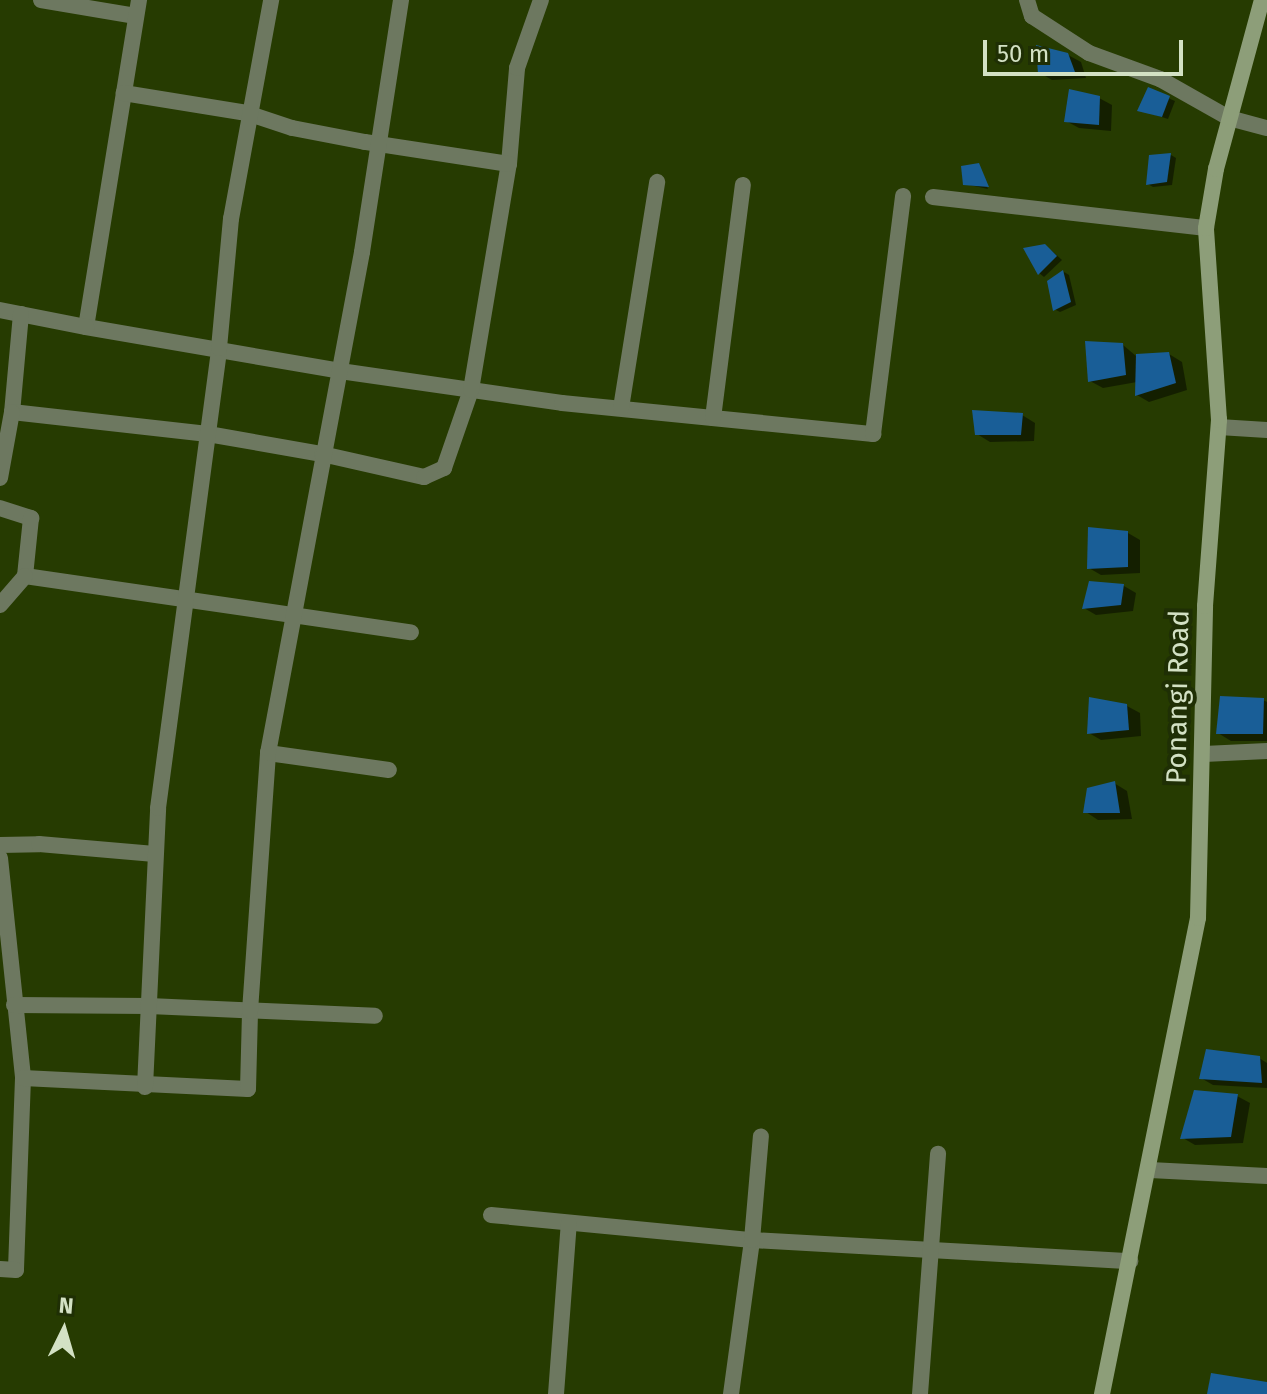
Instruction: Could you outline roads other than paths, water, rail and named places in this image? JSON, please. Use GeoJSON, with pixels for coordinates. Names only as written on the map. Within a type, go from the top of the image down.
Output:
{"type":"FeatureCollection","features":[{"type":"Feature","properties":{"kind":"street"},"geometry":{"type":"LineString","coordinates":[[41,0],[137,8],[86,327]]}},
{"type":"Feature","properties":{"kind":"street"},"geometry":{"type":"LineString","coordinates":[[145,1087],[158,808],[219,348],[231,219],[247,113],[271,0]]}},
{"type":"Feature","properties":{"kind":"street"},"geometry":{"type":"LineString","coordinates":[[23,1078],[145,1087],[248,1089],[250,1011],[268,753],[340,371],[401,0]]}},
{"type":"Feature","properties":{"kind":"street"},"geometry":{"type":"LineString","coordinates":[[12,412],[208,434],[322,454],[424,477],[435,475],[444,468],[471,390],[509,164],[517,68],[541,0]]}},
{"type":"Feature","properties":{"kind":"street"},"geometry":{"type":"LineString","coordinates":[[1027,0],[1032,16],[1089,53],[1160,79],[1229,118],[1267,128]]}},
{"type":"Feature","properties":{"kind":"street","name":"Ponangi Road"},"geometry":{"type":"LineString","coordinates":[[1102,1394],[1150,1170],[1198,918],[1205,606],[1219,427],[1206,228],[1229,118],[1262,0]]}},
{"type":"Feature","properties":{"kind":"street"},"geometry":{"type":"LineString","coordinates":[[124,93],[247,113],[292,128],[378,144],[509,164]]}},
{"type":"Feature","properties":{"kind":"street"},"geometry":{"type":"LineString","coordinates":[[621,408],[657,182]]}},
{"type":"Feature","properties":{"kind":"street"},"geometry":{"type":"LineString","coordinates":[[713,418],[743,185]]}},
{"type":"Feature","properties":{"kind":"street"},"geometry":{"type":"LineString","coordinates":[[0,310],[340,371],[471,390],[873,434],[903,196]]}},
{"type":"Feature","properties":{"kind":"street"},"geometry":{"type":"LineString","coordinates":[[933,197],[1206,228]]}},
{"type":"Feature","properties":{"kind":"street"},"geometry":{"type":"LineString","coordinates":[[0,478],[12,412],[21,314]]}},
{"type":"Feature","properties":{"kind":"street"},"geometry":{"type":"LineString","coordinates":[[1219,427],[1267,430]]}},
{"type":"Feature","properties":{"kind":"street"},"geometry":{"type":"LineString","coordinates":[[0,508],[31,518],[25,576],[0,605]]}},
{"type":"Feature","properties":{"kind":"street"},"geometry":{"type":"LineString","coordinates":[[25,576],[411,632]]}},
{"type":"Feature","properties":{"kind":"street"},"geometry":{"type":"LineString","coordinates":[[1204,754],[1267,751]]}},
{"type":"Feature","properties":{"kind":"street"},"geometry":{"type":"LineString","coordinates":[[268,753],[389,770]]}},
{"type":"Feature","properties":{"kind":"street"},"geometry":{"type":"LineString","coordinates":[[0,845],[39,844],[155,854]]}},
{"type":"Feature","properties":{"kind":"street"},"geometry":{"type":"LineString","coordinates":[[0,858],[23,1078],[16,1270],[0,1269]]}},
{"type":"Feature","properties":{"kind":"street"},"geometry":{"type":"LineString","coordinates":[[14,1005],[149,1006],[375,1016]]}},
{"type":"Feature","properties":{"kind":"street"},"geometry":{"type":"LineString","coordinates":[[731,1394],[752,1240],[761,1136]]}},
{"type":"Feature","properties":{"kind":"street"},"geometry":{"type":"LineString","coordinates":[[920,1394],[938,1154]]}},
{"type":"Feature","properties":{"kind":"street"},"geometry":{"type":"LineString","coordinates":[[1150,1170],[1267,1176]]}},
{"type":"Feature","properties":{"kind":"street"},"geometry":{"type":"LineString","coordinates":[[491,1215],[752,1240],[1130,1261]]}},
{"type":"Feature","properties":{"kind":"street"},"geometry":{"type":"LineString","coordinates":[[556,1394],[569,1223]]}}]}
